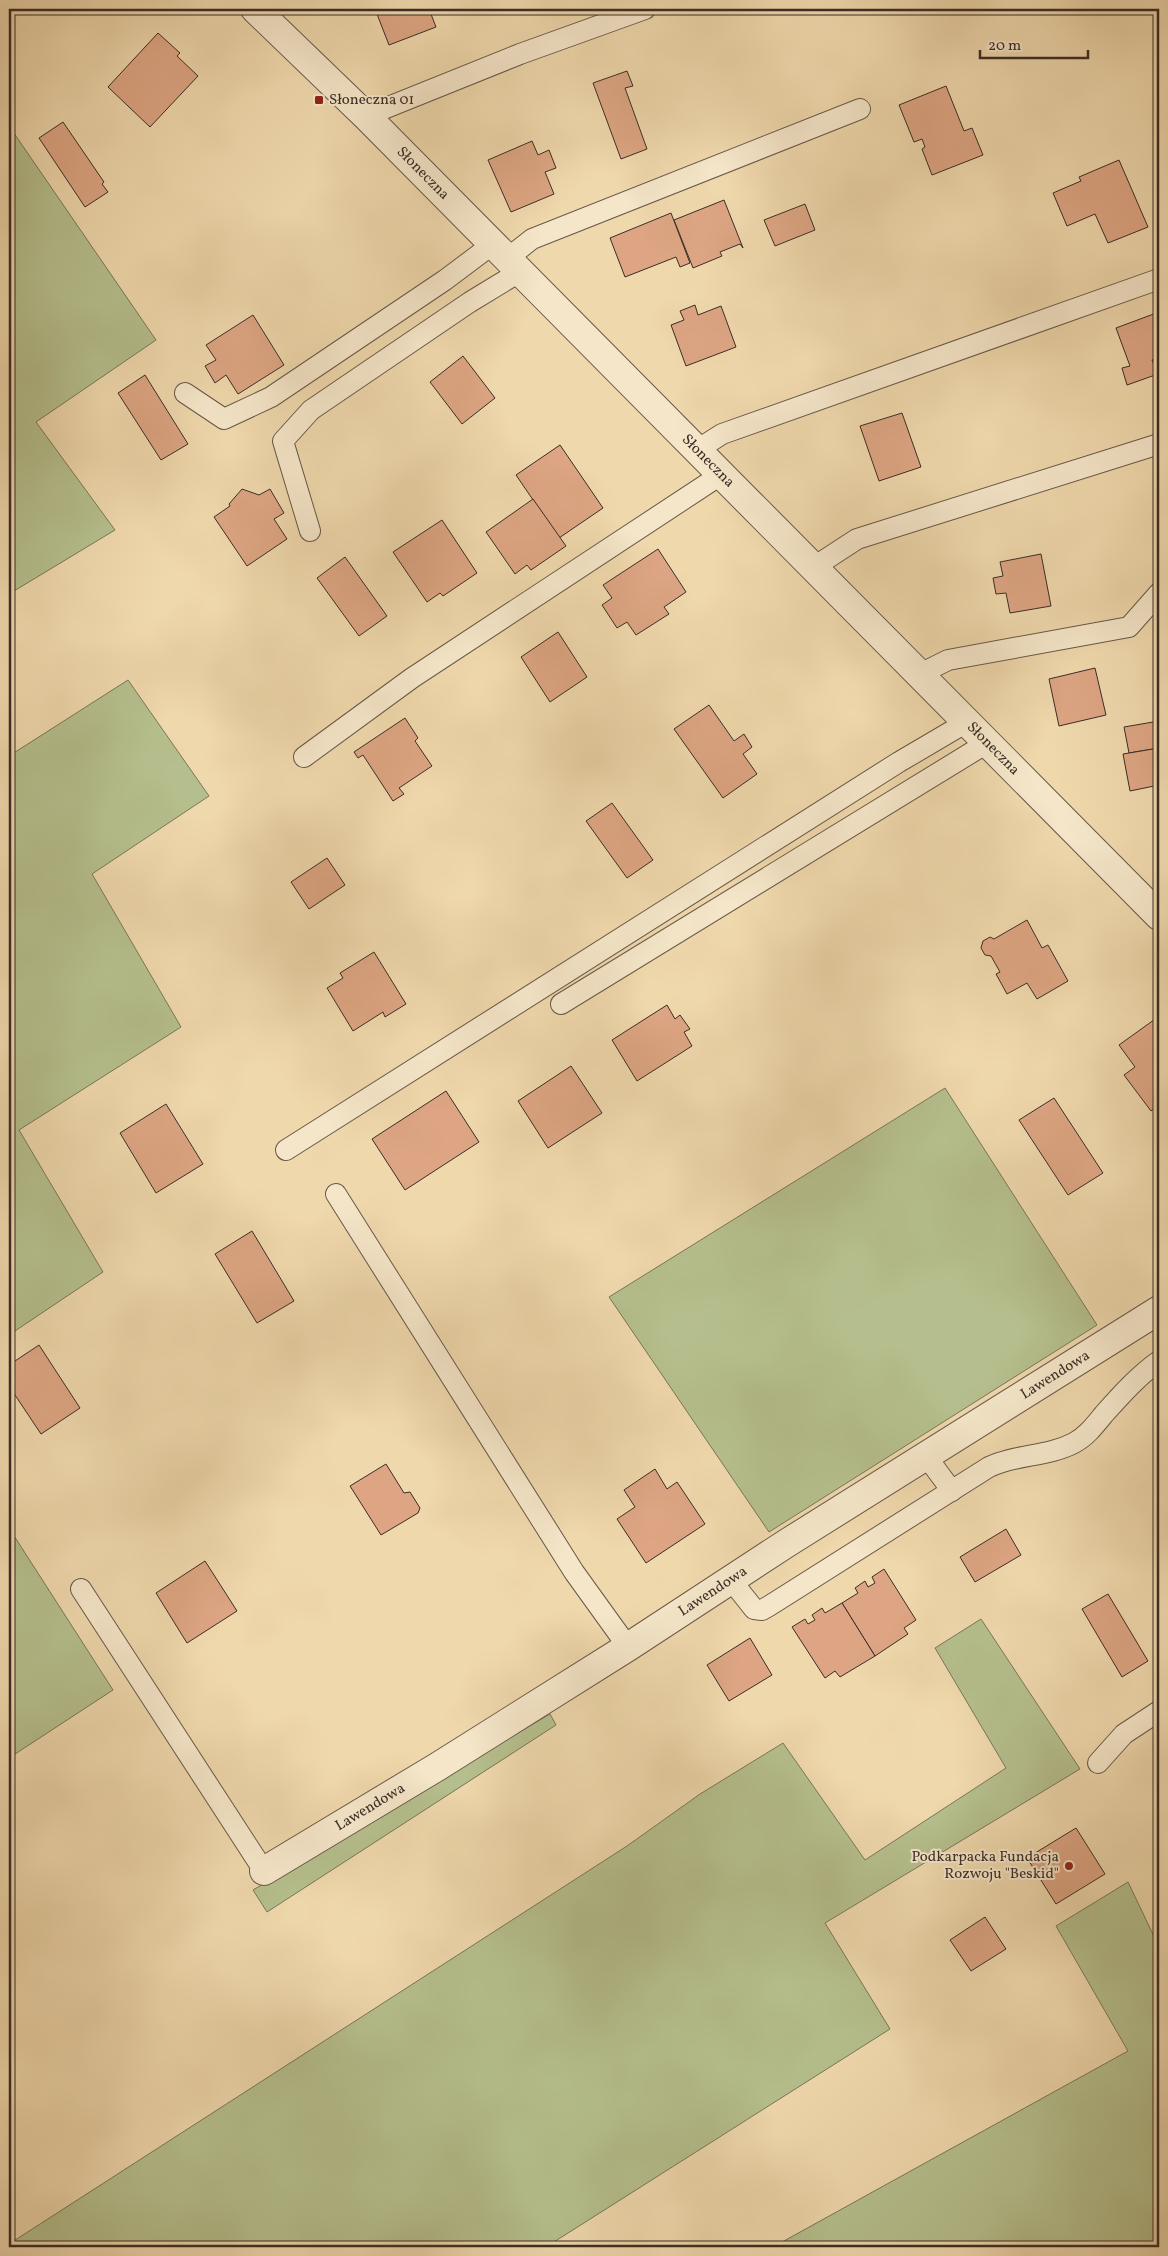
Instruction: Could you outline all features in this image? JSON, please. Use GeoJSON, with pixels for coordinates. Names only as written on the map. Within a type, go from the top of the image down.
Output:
{"type":"FeatureCollection","features":[{"type":"Feature","properties":{"kind":"street","name":"Słoneczna"},"geometry":{"type":"LineString","coordinates":[[255,9],[366,116],[1159,916]]}},
{"type":"Feature","properties":{"kind":"street","name":"Lawendowa"},"geometry":{"type":"LineString","coordinates":[[264,1870],[437,1767],[1159,1310]]}},
{"type":"Feature","properties":{"kind":"lane"},"geometry":{"type":"LineString","coordinates":[[366,116],[520,54],[645,9]]}},
{"type":"Feature","properties":{"kind":"lane"},"geometry":{"type":"LineString","coordinates":[[310,531],[283,441],[311,410],[470,302],[507,258],[532,239],[860,109]]}},
{"type":"Feature","properties":{"kind":"lane"},"geometry":{"type":"LineString","coordinates":[[185,393],[224,419],[271,397],[445,280],[507,258]]}},
{"type":"Feature","properties":{"kind":"lane"},"geometry":{"type":"LineString","coordinates":[[697,450],[722,434],[1159,279]]}},
{"type":"Feature","properties":{"kind":"lane"},"geometry":{"type":"LineString","coordinates":[[814,567],[857,538],[1159,444]]}},
{"type":"Feature","properties":{"kind":"lane"},"geometry":{"type":"LineString","coordinates":[[304,757],[412,678],[722,474]]}},
{"type":"Feature","properties":{"kind":"lane"},"geometry":{"type":"LineString","coordinates":[[920,674],[948,660],[1129,627],[1159,593]]}},
{"type":"Feature","properties":{"kind":"lane"},"geometry":{"type":"LineString","coordinates":[[286,1150],[899,762],[967,722]]}},
{"type":"Feature","properties":{"kind":"lane"},"geometry":{"type":"LineString","coordinates":[[562,1004],[988,743]]}},
{"type":"Feature","properties":{"kind":"lane"},"geometry":{"type":"LineString","coordinates":[[336,1194],[574,1572],[628,1647]]}},
{"type":"Feature","properties":{"kind":"lane"},"geometry":{"type":"LineString","coordinates":[[731,1580],[749,1605],[754,1609],[762,1610],[1002,1461],[1052,1451],[1074,1443],[1088,1433],[1149,1368],[1159,1360]]}},
{"type":"Feature","properties":{"kind":"lane"},"geometry":{"type":"LineString","coordinates":[[926,1456],[952,1491]]}},
{"type":"Feature","properties":{"kind":"lane"},"geometry":{"type":"LineString","coordinates":[[81,1588],[264,1870]]}},
{"type":"Feature","properties":{"kind":"lane"},"geometry":{"type":"LineString","coordinates":[[1098,1763],[1124,1734],[1159,1711]]}},
{"type":"Feature","properties":{"kind":"green space"},"geometry":{"type":"Polygon","coordinates":[[[9,126],[156,340],[36,422],[115,530],[9,594],[9,126]]]}},
{"type":"Feature","properties":{"kind":"green space"},"geometry":{"type":"Polygon","coordinates":[[[128,680],[209,796],[92,874],[181,1027],[19,1130],[103,1272],[9,1335],[9,756],[128,680]]]}},
{"type":"Feature","properties":{"kind":"green space"},"geometry":{"type":"Polygon","coordinates":[[[945,1088],[1097,1325],[769,1532],[609,1297],[945,1088]]]}},
{"type":"Feature","properties":{"kind":"green space"},"geometry":{"type":"Polygon","coordinates":[[[9,1528],[113,1690],[9,1758],[9,1528]]]}},
{"type":"Feature","properties":{"kind":"green space"},"geometry":{"type":"Polygon","coordinates":[[[981,1619],[1080,1769],[825,1923],[890,2029],[546,2247],[9,2247],[9,2244],[627,1846],[700,1794],[783,1743],[865,1860],[1006,1768],[935,1648],[981,1619]]]}},
{"type":"Feature","properties":{"kind":"green space"},"geometry":{"type":"Polygon","coordinates":[[[550,1714],[556,1725],[267,1912],[253,1890],[550,1714]]]}},
{"type":"Feature","properties":{"kind":"green space"},"geometry":{"type":"Polygon","coordinates":[[[1128,1882],[1159,1947],[1159,2247],[773,2247],[1128,2051],[1056,1926],[1128,1882]]]}},
{"type":"Feature","properties":{"kind":"building"},"geometry":{"type":"Polygon","coordinates":[[[375,9],[429,9],[436,27],[389,45],[375,9]]]}},
{"type":"Feature","properties":{"kind":"building"},"geometry":{"type":"Polygon","coordinates":[[[158,33],[180,53],[177,56],[198,76],[150,127],[108,87],[158,33]]]}},
{"type":"Feature","properties":{"kind":"building"},"geometry":{"type":"Polygon","coordinates":[[[627,71],[633,86],[625,88],[647,149],[621,159],[593,83],[627,71]]]}},
{"type":"Feature","properties":{"kind":"building"},"geometry":{"type":"Polygon","coordinates":[[[946,86],[964,131],[972,128],[983,155],[932,175],[922,149],[925,147],[922,139],[914,142],[899,105],[946,86]]]}},
{"type":"Feature","properties":{"kind":"building"},"geometry":{"type":"Polygon","coordinates":[[[63,122],[104,182],[102,184],[108,192],[85,207],[39,138],[63,122]]]}},
{"type":"Feature","properties":{"kind":"building"},"geometry":{"type":"Polygon","coordinates":[[[532,141],[538,155],[549,150],[556,168],[545,172],[554,194],[511,212],[488,160],[532,141]]]}},
{"type":"Feature","properties":{"kind":"building"},"geometry":{"type":"Polygon","coordinates":[[[1119,160],[1148,227],[1108,243],[1095,214],[1067,226],[1053,193],[1081,181],[1079,177],[1119,160]]]}},
{"type":"Feature","properties":{"kind":"building"},"geometry":{"type":"Polygon","coordinates":[[[724,200],[743,248],[740,244],[720,252],[722,256],[693,268],[674,220],[724,200]]]}},
{"type":"Feature","properties":{"kind":"building"},"geometry":{"type":"Polygon","coordinates":[[[805,204],[815,230],[775,246],[764,220],[805,204]]]}},
{"type":"Feature","properties":{"kind":"building"},"geometry":{"type":"Polygon","coordinates":[[[671,213],[690,263],[680,267],[676,257],[625,277],[610,238],[671,213]]]}},
{"type":"Feature","properties":{"kind":"building"},"geometry":{"type":"Polygon","coordinates":[[[695,305],[698,315],[721,306],[736,347],[686,366],[671,325],[684,320],[680,311],[695,305]]]}},
{"type":"Feature","properties":{"kind":"building"},"geometry":{"type":"Polygon","coordinates":[[[1159,312],[1159,357],[1152,360],[1158,374],[1127,385],[1122,368],[1130,366],[1116,328],[1159,312]]]}},
{"type":"Feature","properties":{"kind":"building"},"geometry":{"type":"Polygon","coordinates":[[[253,315],[284,365],[238,394],[226,375],[215,383],[205,366],[216,360],[206,345],[253,315]]]}},
{"type":"Feature","properties":{"kind":"building"},"geometry":{"type":"Polygon","coordinates":[[[463,356],[495,398],[462,424],[430,382],[463,356]]]}},
{"type":"Feature","properties":{"kind":"building"},"geometry":{"type":"Polygon","coordinates":[[[145,375],[188,444],[161,460],[118,393],[145,375]]]}},
{"type":"Feature","properties":{"kind":"building"},"geometry":{"type":"Polygon","coordinates":[[[902,413],[921,467],[879,481],[860,426],[902,413]]]}},
{"type":"Feature","properties":{"kind":"building"},"geometry":{"type":"Polygon","coordinates":[[[560,445],[603,508],[559,538],[516,475],[560,445]]]}},
{"type":"Feature","properties":{"kind":"building"},"geometry":{"type":"Polygon","coordinates":[[[242,489],[259,495],[270,489],[284,513],[274,519],[287,539],[247,566],[214,517],[230,506],[229,504],[242,489]]]}},
{"type":"Feature","properties":{"kind":"building"},"geometry":{"type":"Polygon","coordinates":[[[533,499],[566,546],[531,570],[527,565],[515,574],[486,532],[533,499]]]}},
{"type":"Feature","properties":{"kind":"building"},"geometry":{"type":"Polygon","coordinates":[[[442,520],[477,573],[443,596],[440,593],[427,602],[393,552],[442,520]]]}},
{"type":"Feature","properties":{"kind":"building"},"geometry":{"type":"Polygon","coordinates":[[[658,549],[686,592],[664,607],[669,614],[636,635],[627,622],[617,628],[602,605],[612,598],[603,585],[658,549]]]}},
{"type":"Feature","properties":{"kind":"building"},"geometry":{"type":"Polygon","coordinates":[[[1041,554],[1051,606],[1010,613],[1006,593],[996,594],[993,578],[1003,576],[1000,562],[1041,554]]]}},
{"type":"Feature","properties":{"kind":"building"},"geometry":{"type":"Polygon","coordinates":[[[345,557],[387,616],[359,636],[317,578],[345,557]]]}},
{"type":"Feature","properties":{"kind":"building"},"geometry":{"type":"Polygon","coordinates":[[[558,632],[587,677],[550,702],[521,657],[558,632]]]}},
{"type":"Feature","properties":{"kind":"building"},"geometry":{"type":"Polygon","coordinates":[[[1095,668],[1106,715],[1059,726],[1049,679],[1095,668]]]}},
{"type":"Feature","properties":{"kind":"building"},"geometry":{"type":"Polygon","coordinates":[[[709,705],[734,741],[744,734],[752,747],[743,754],[757,774],[723,798],[674,729],[709,705]]]}},
{"type":"Feature","properties":{"kind":"building"},"geometry":{"type":"Polygon","coordinates":[[[405,718],[418,738],[415,741],[432,766],[399,788],[404,794],[393,801],[363,755],[358,758],[354,752],[405,718]]]}},
{"type":"Feature","properties":{"kind":"building"},"geometry":{"type":"Polygon","coordinates":[[[1159,721],[1159,748],[1129,753],[1124,727],[1159,721]]]}},
{"type":"Feature","properties":{"kind":"building"},"geometry":{"type":"Polygon","coordinates":[[[1159,748],[1159,768],[1156,769],[1159,785],[1130,791],[1123,754],[1159,748]]]}},
{"type":"Feature","properties":{"kind":"building"},"geometry":{"type":"Polygon","coordinates":[[[612,803],[653,860],[627,878],[586,821],[612,803]]]}},
{"type":"Feature","properties":{"kind":"building"},"geometry":{"type":"Polygon","coordinates":[[[327,858],[345,885],[309,909],[291,882],[327,858]]]}},
{"type":"Feature","properties":{"kind":"building"},"geometry":{"type":"Polygon","coordinates":[[[1027,920],[1042,948],[1048,945],[1068,981],[1037,999],[1027,983],[1007,994],[996,974],[1000,972],[991,956],[985,955],[981,948],[983,941],[990,937],[994,939],[1027,920]]]}},
{"type":"Feature","properties":{"kind":"building"},"geometry":{"type":"Polygon","coordinates":[[[374,952],[406,1004],[385,1017],[383,1012],[353,1031],[327,988],[343,978],[340,973],[374,952]]]}},
{"type":"Feature","properties":{"kind":"building"},"geometry":{"type":"Polygon","coordinates":[[[667,1005],[675,1019],[680,1015],[690,1029],[684,1032],[692,1046],[637,1081],[612,1040],[667,1005]]]}},
{"type":"Feature","properties":{"kind":"building"},"geometry":{"type":"Polygon","coordinates":[[[1158,1017],[1159,1105],[1151,1111],[1124,1075],[1135,1067],[1119,1045],[1158,1017]]]}},
{"type":"Feature","properties":{"kind":"building"},"geometry":{"type":"Polygon","coordinates":[[[571,1066],[602,1113],[548,1148],[518,1101],[571,1066]]]}},
{"type":"Feature","properties":{"kind":"building"},"geometry":{"type":"Polygon","coordinates":[[[446,1091],[479,1142],[405,1190],[372,1139],[446,1091]]]}},
{"type":"Feature","properties":{"kind":"building"},"geometry":{"type":"Polygon","coordinates":[[[1054,1098],[1103,1173],[1068,1195],[1019,1120],[1054,1098]]]}},
{"type":"Feature","properties":{"kind":"building"},"geometry":{"type":"Polygon","coordinates":[[[166,1104],[203,1164],[156,1193],[120,1133],[166,1104]]]}},
{"type":"Feature","properties":{"kind":"building"},"geometry":{"type":"Polygon","coordinates":[[[252,1231],[294,1301],[257,1323],[215,1254],[252,1231]]]}},
{"type":"Feature","properties":{"kind":"building"},"geometry":{"type":"Polygon","coordinates":[[[39,1345],[80,1408],[41,1434],[9,1386],[9,1365],[39,1345]]]}},
{"type":"Feature","properties":{"kind":"building"},"geometry":{"type":"Polygon","coordinates":[[[386,1464],[404,1493],[410,1492],[420,1508],[418,1513],[381,1535],[350,1486],[386,1464]]]}},
{"type":"Feature","properties":{"kind":"building"},"geometry":{"type":"Polygon","coordinates":[[[655,1469],[667,1489],[677,1482],[705,1524],[646,1563],[617,1519],[635,1507],[624,1490],[655,1469]]]}},
{"type":"Feature","properties":{"kind":"building"},"geometry":{"type":"Polygon","coordinates":[[[1006,1529],[1021,1555],[975,1582],[960,1557],[1006,1529]]]}},
{"type":"Feature","properties":{"kind":"building"},"geometry":{"type":"Polygon","coordinates":[[[205,1561],[237,1611],[187,1643],[156,1593],[205,1561]]]}},
{"type":"Feature","properties":{"kind":"building"},"geometry":{"type":"Polygon","coordinates":[[[884,1569],[916,1620],[904,1628],[908,1634],[875,1656],[842,1603],[858,1593],[855,1588],[865,1581],[868,1587],[875,1583],[872,1577],[884,1569]]]}},
{"type":"Feature","properties":{"kind":"building"},"geometry":{"type":"Polygon","coordinates":[[[1108,1594],[1148,1661],[1122,1677],[1082,1609],[1108,1594]]]}},
{"type":"Feature","properties":{"kind":"building"},"geometry":{"type":"Polygon","coordinates":[[[842,1603],[875,1656],[840,1677],[835,1671],[825,1678],[792,1627],[805,1619],[808,1624],[815,1620],[812,1615],[822,1608],[825,1613],[842,1603]]]}},
{"type":"Feature","properties":{"kind":"building"},"geometry":{"type":"Polygon","coordinates":[[[750,1638],[772,1675],[729,1701],[707,1665],[750,1638]]]}},
{"type":"Feature","properties":{"kind":"building"},"geometry":{"type":"Polygon","coordinates":[[[1076,1828],[1105,1874],[1056,1904],[1027,1858],[1076,1828]]]}},
{"type":"Feature","properties":{"kind":"building"},"geometry":{"type":"Polygon","coordinates":[[[985,1917],[1006,1949],[971,1971],[950,1940],[985,1917]]]}},
{"type":"Feature","properties":{"kind":"place","name":"Słoneczna 01"},"geometry":{"type":"Point","coordinates":[319,100]}},
{"type":"Feature","properties":{"kind":"place","name":"Podkarpacka Fundacja Rozwoju \"Beskid\""},"geometry":{"type":"Point","coordinates":[1069,1866]}}]}
